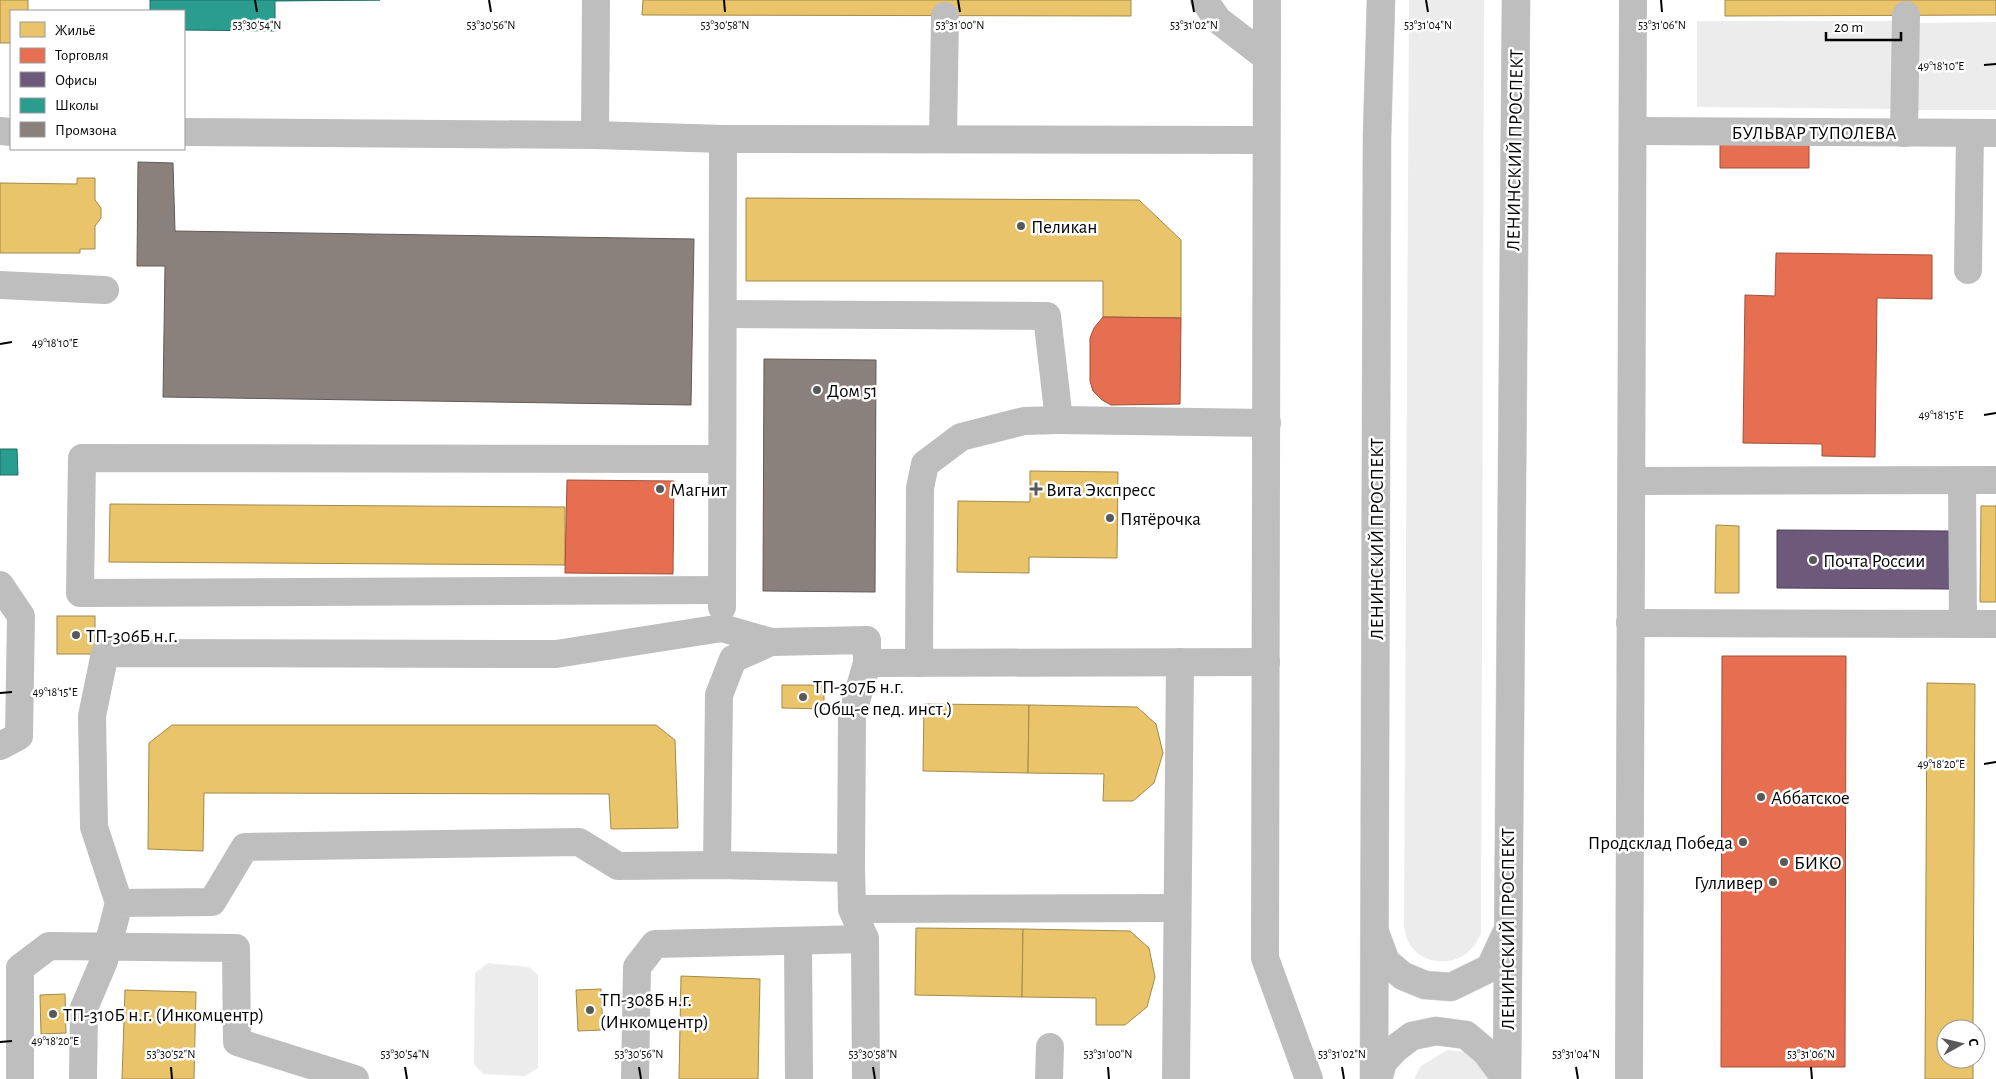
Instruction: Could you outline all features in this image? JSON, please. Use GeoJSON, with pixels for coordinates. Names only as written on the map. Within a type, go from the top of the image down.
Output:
{"type":"FeatureCollection","features":[{"type":"Feature","properties":{"kind":"street"},"geometry":{"type":"LineString","coordinates":[[595,135],[596,0]]}},
{"type":"Feature","properties":{"kind":"street"},"geometry":{"type":"LineString","coordinates":[[1204,0],[1218,20],[1266,57]]}},
{"type":"Feature","properties":{"kind":"street"},"geometry":{"type":"LineString","coordinates":[[1266,0],[1265,958],[1308,1079]]}},
{"type":"Feature","properties":{"kind":"street","name":"ЛЕНИНСКИЙ ПРОСПЕКТ"},"geometry":{"type":"LineString","coordinates":[[1376,1079],[1374,929],[1377,147],[1381,0]]}},
{"type":"Feature","properties":{"kind":"street","name":"ЛЕНИНСКИЙ ПРОСПЕКТ"},"geometry":{"type":"LineString","coordinates":[[1506,1079],[1516,0]]}},
{"type":"Feature","properties":{"kind":"street"},"geometry":{"type":"LineString","coordinates":[[1629,1079],[1634,0]]}},
{"type":"Feature","properties":{"kind":"street"},"geometry":{"type":"LineString","coordinates":[[1904,133],[1906,15]]}},
{"type":"Feature","properties":{"kind":"street"},"geometry":{"type":"LineString","coordinates":[[943,138],[945,16]]}},
{"type":"Feature","properties":{"kind":"street","name":"БУЛЬВАР ТУПОЛЕВА"},"geometry":{"type":"LineString","coordinates":[[1633,131],[1983,133]]}},
{"type":"Feature","properties":{"kind":"street"},"geometry":{"type":"LineString","coordinates":[[185,132],[595,135],[723,139],[1266,140]]}},
{"type":"Feature","properties":{"kind":"street"},"geometry":{"type":"LineString","coordinates":[[1968,270],[1983,133]]}},
{"type":"Feature","properties":{"kind":"street"},"geometry":{"type":"LineString","coordinates":[[722,628],[723,139]]}},
{"type":"Feature","properties":{"kind":"street"},"geometry":{"type":"LineString","coordinates":[[0,285],[105,290]]}},
{"type":"Feature","properties":{"kind":"street"},"geometry":{"type":"LineString","coordinates":[[722,314],[1047,316],[1059,420]]}},
{"type":"Feature","properties":{"kind":"street"},"geometry":{"type":"LineString","coordinates":[[919,662],[920,488],[925,464],[961,437],[1024,421],[1267,423]]}},
{"type":"Feature","properties":{"kind":"street"},"geometry":{"type":"LineString","coordinates":[[721,459],[82,458],[80,593],[722,590]]}},
{"type":"Feature","properties":{"kind":"street"},"geometry":{"type":"LineString","coordinates":[[1962,480],[1963,624]]}},
{"type":"Feature","properties":{"kind":"street"},"geometry":{"type":"LineString","coordinates":[[1632,481],[1996,480]]}},
{"type":"Feature","properties":{"kind":"street"},"geometry":{"type":"LineString","coordinates":[[0,585],[21,616],[19,736],[0,746]]}},
{"type":"Feature","properties":{"kind":"street"},"geometry":{"type":"LineString","coordinates":[[1630,623],[1996,624]]}},
{"type":"Feature","properties":{"kind":"street"},"geometry":{"type":"LineString","coordinates":[[83,1079],[84,1008],[104,961],[106,948],[120,903],[94,827],[92,716],[105,653],[556,654],[722,628],[771,642],[868,640],[867,663],[852,715],[851,868],[852,909],[865,939],[866,1079]]}},
{"type":"Feature","properties":{"kind":"street"},"geometry":{"type":"LineString","coordinates":[[717,865],[719,695],[734,659],[771,642]]}},
{"type":"Feature","properties":{"kind":"street"},"geometry":{"type":"LineString","coordinates":[[1176,1079],[1180,662]]}},
{"type":"Feature","properties":{"kind":"street"},"geometry":{"type":"LineString","coordinates":[[867,663],[1266,662]]}},
{"type":"Feature","properties":{"kind":"street"},"geometry":{"type":"LineString","coordinates":[[120,903],[212,902],[245,847],[579,842],[618,866],[717,865],[851,868]]}},
{"type":"Feature","properties":{"kind":"street"},"geometry":{"type":"LineString","coordinates":[[852,909],[1178,908]]}},
{"type":"Feature","properties":{"kind":"street"},"geometry":{"type":"LineString","coordinates":[[1374,929],[1386,962],[1403,976],[1424,985],[1450,987],[1490,968],[1507,933]]}},
{"type":"Feature","properties":{"kind":"street"},"geometry":{"type":"LineString","coordinates":[[636,1079],[637,967],[655,944],[865,939]]}},
{"type":"Feature","properties":{"kind":"street"},"geometry":{"type":"LineString","coordinates":[[798,942],[799,1079]]}},
{"type":"Feature","properties":{"kind":"street"},"geometry":{"type":"LineString","coordinates":[[20,1079],[20,968],[49,946],[236,948],[237,1042],[355,1079]]}},
{"type":"Feature","properties":{"kind":"street"},"geometry":{"type":"LineString","coordinates":[[1376,1079],[1383,1062],[1396,1048],[1412,1036],[1436,1031],[1466,1035],[1486,1052],[1506,1079]]}},
{"type":"Feature","properties":{"kind":"street"},"geometry":{"type":"LineString","coordinates":[[1049,1079],[1050,1046]]}},
{"type":"Feature","properties":{"kind":"shaded area"},"geometry":{"type":"Polygon","coordinates":[[[1409,0],[1484,0],[1481,934],[1473,947],[1464,955],[1451,961],[1435,961],[1421,956],[1409,943],[1404,927],[1409,0]]]}},
{"type":"Feature","properties":{"kind":"shaded area"},"geometry":{"type":"Polygon","coordinates":[[[1697,21],[1898,21],[1897,109],[1697,107],[1697,21]]]}},
{"type":"Feature","properties":{"kind":"shaded area"},"geometry":{"type":"Polygon","coordinates":[[[1996,22],[1996,110],[1916,110],[1916,23],[1996,22]]]}},
{"type":"Feature","properties":{"kind":"shaded area"},"geometry":{"type":"Polygon","coordinates":[[[488,963],[529,967],[538,975],[538,1068],[525,1076],[483,1074],[474,1064],[475,973],[488,963]]]}},
{"type":"Feature","properties":{"kind":"shaded area"},"geometry":{"type":"Polygon","coordinates":[[[1447,1050],[1475,1053],[1488,1079],[1414,1079],[1421,1066],[1447,1050]]]}},
{"type":"Feature","properties":{"kind":"building: Жильё"},"geometry":{"type":"Polygon","coordinates":[[[0,0],[28,0],[28,10],[10,10],[10,43],[0,43],[0,0]]]}},
{"type":"Feature","properties":{"kind":"building: Жильё"},"geometry":{"type":"Polygon","coordinates":[[[643,0],[1131,0],[1131,16],[642,15],[643,0]]]}},
{"type":"Feature","properties":{"kind":"building: Жильё"},"geometry":{"type":"Polygon","coordinates":[[[1725,0],[1996,0],[1996,15],[1725,16],[1725,0]]]}},
{"type":"Feature","properties":{"kind":"building: Жильё"},"geometry":{"type":"Polygon","coordinates":[[[77,178],[95,178],[95,200],[101,208],[101,218],[95,226],[95,249],[80,249],[80,253],[0,253],[0,183],[77,184],[77,178]]]}},
{"type":"Feature","properties":{"kind":"building: Жильё"},"geometry":{"type":"Polygon","coordinates":[[[746,198],[1139,200],[1181,240],[1181,318],[1103,317],[1103,281],[746,281],[746,198]]]}},
{"type":"Feature","properties":{"kind":"building: Жильё"},"geometry":{"type":"Polygon","coordinates":[[[1030,471],[1118,472],[1117,558],[1029,557],[1029,573],[957,572],[958,501],[1030,502],[1030,471]]]}},
{"type":"Feature","properties":{"kind":"building: Жильё"},"geometry":{"type":"Polygon","coordinates":[[[110,504],[565,507],[565,565],[109,562],[110,504]]]}},
{"type":"Feature","properties":{"kind":"building: Жильё"},"geometry":{"type":"Polygon","coordinates":[[[1981,506],[1996,506],[1996,602],[1980,602],[1981,506]]]}},
{"type":"Feature","properties":{"kind":"building: Жильё"},"geometry":{"type":"Polygon","coordinates":[[[1716,525],[1739,526],[1739,593],[1715,593],[1716,525]]]}},
{"type":"Feature","properties":{"kind":"building: Жильё","name":"ТП-306Б н.г."},"geometry":{"type":"Polygon","coordinates":[[[57,616],[95,616],[95,654],[57,654],[57,616]]]}},
{"type":"Feature","properties":{"kind":"building: Жильё"},"geometry":{"type":"Polygon","coordinates":[[[1927,683],[1975,684],[1973,1019],[1936,1019],[1936,1069],[1973,1069],[1973,1079],[1925,1079],[1927,683]]]}},
{"type":"Feature","properties":{"kind":"building: Жильё","name":"ТП-307Б н.г. (Общ-е пед. инст.)"},"geometry":{"type":"Polygon","coordinates":[[[782,685],[824,685],[824,709],[782,708],[782,685]]]}},
{"type":"Feature","properties":{"kind":"building: Жильё"},"geometry":{"type":"Polygon","coordinates":[[[924,704],[1029,705],[1028,773],[923,771],[924,704]]]}},
{"type":"Feature","properties":{"kind":"building: Жильё"},"geometry":{"type":"Polygon","coordinates":[[[1029,705],[1137,707],[1156,724],[1163,753],[1154,783],[1133,801],[1103,801],[1104,774],[1028,773],[1029,705]]]}},
{"type":"Feature","properties":{"kind":"building: Жильё"},"geometry":{"type":"Polygon","coordinates":[[[172,725],[656,725],[675,740],[678,828],[611,829],[609,794],[204,793],[203,851],[148,849],[149,743],[172,725]]]}},
{"type":"Feature","properties":{"kind":"building: Жильё"},"geometry":{"type":"Polygon","coordinates":[[[916,928],[1023,929],[1022,997],[915,995],[916,928]]]}},
{"type":"Feature","properties":{"kind":"building: Жильё"},"geometry":{"type":"Polygon","coordinates":[[[1023,929],[1130,931],[1149,948],[1155,977],[1147,1007],[1125,1025],[1096,1025],[1096,998],[1022,997],[1023,929]]]}},
{"type":"Feature","properties":{"kind":"building: Жильё"},"geometry":{"type":"Polygon","coordinates":[[[681,976],[760,979],[758,1079],[679,1079],[681,976]]]}},
{"type":"Feature","properties":{"kind":"building: Жильё","name":"ТП-308Б н.г. (Инкомцентр)"},"geometry":{"type":"Polygon","coordinates":[[[601,989],[603,1030],[578,1031],[576,990],[601,989]]]}},
{"type":"Feature","properties":{"kind":"building: Жильё"},"geometry":{"type":"Polygon","coordinates":[[[125,990],[196,992],[194,1079],[122,1079],[125,990]]]}},
{"type":"Feature","properties":{"kind":"building: Жильё","name":"ТП-310Б н.г. (Инкомцентр)"},"geometry":{"type":"Polygon","coordinates":[[[65,994],[66,1033],[41,1034],[40,995],[65,994]]]}},
{"type":"Feature","properties":{"kind":"building: Торговля"},"geometry":{"type":"Polygon","coordinates":[[[1809,143],[1809,168],[1720,168],[1720,144],[1809,143]]]}},
{"type":"Feature","properties":{"kind":"building: Торговля"},"geometry":{"type":"Polygon","coordinates":[[[1776,253],[1932,255],[1932,299],[1877,298],[1875,457],[1822,456],[1822,444],[1743,443],[1745,295],[1775,296],[1776,253]]]}},
{"type":"Feature","properties":{"kind":"building: Торговля"},"geometry":{"type":"Polygon","coordinates":[[[1103,317],[1181,318],[1180,404],[1111,405],[1102,400],[1093,391],[1090,381],[1090,338],[1094,328],[1103,317]]]}},
{"type":"Feature","properties":{"kind":"building: Торговля"},"geometry":{"type":"Polygon","coordinates":[[[567,480],[674,481],[673,574],[565,573],[567,480]]]}},
{"type":"Feature","properties":{"kind":"building: Торговля","name":"БИКО"},"geometry":{"type":"Polygon","coordinates":[[[1722,656],[1846,656],[1845,1067],[1721,1067],[1722,656]]]}},
{"type":"Feature","properties":{"kind":"building: Офисы"},"geometry":{"type":"Polygon","coordinates":[[[1777,530],[1949,531],[1949,589],[1777,588],[1777,530]]]}},
{"type":"Feature","properties":{"kind":"building: Школы"},"geometry":{"type":"Polygon","coordinates":[[[150,0],[380,0],[275,1],[275,31],[185,30],[185,10],[150,10],[150,0]]]}},
{"type":"Feature","properties":{"kind":"building: Школы"},"geometry":{"type":"Polygon","coordinates":[[[0,449],[17,449],[18,475],[0,475],[0,449]]]}},
{"type":"Feature","properties":{"kind":"building: Промзона"},"geometry":{"type":"Polygon","coordinates":[[[138,162],[173,163],[175,231],[694,239],[691,405],[163,397],[165,266],[137,266],[138,162]]]}},
{"type":"Feature","properties":{"kind":"building: Промзона"},"geometry":{"type":"Polygon","coordinates":[[[764,359],[876,360],[875,592],[763,591],[764,359]]]}},
{"type":"Feature","properties":{"kind":"place","name":"Пеликан"},"geometry":{"type":"Point","coordinates":[1021,226]}},
{"type":"Feature","properties":{"kind":"place","name":"Дом 51"},"geometry":{"type":"Point","coordinates":[817,390]}},
{"type":"Feature","properties":{"kind":"place","name":"Магнит"},"geometry":{"type":"Point","coordinates":[660,489]}},
{"type":"Feature","properties":{"kind":"place","name":"Вита Экспресс"},"geometry":{"type":"Point","coordinates":[1036,489]}},
{"type":"Feature","properties":{"kind":"place","name":"Пятёрочка"},"geometry":{"type":"Point","coordinates":[1110,518]}},
{"type":"Feature","properties":{"kind":"place","name":"Почта России"},"geometry":{"type":"Point","coordinates":[1813,560]}},
{"type":"Feature","properties":{"kind":"place","name":"ТП-306Б н.г."},"geometry":{"type":"Point","coordinates":[76,635]}},
{"type":"Feature","properties":{"kind":"place","name":"ТП-307Б н.г. (Общ-е пед. инст.)"},"geometry":{"type":"Point","coordinates":[803,697]}},
{"type":"Feature","properties":{"kind":"place","name":"Аббатское"},"geometry":{"type":"Point","coordinates":[1761,797]}},
{"type":"Feature","properties":{"kind":"place","name":"Продсклад Победа"},"geometry":{"type":"Point","coordinates":[1743,842]}},
{"type":"Feature","properties":{"kind":"place","name":"БИКО"},"geometry":{"type":"Point","coordinates":[1784,862]}},
{"type":"Feature","properties":{"kind":"place","name":"Гулливер"},"geometry":{"type":"Point","coordinates":[1773,882]}},
{"type":"Feature","properties":{"kind":"place","name":"ТП-308Б н.г. (Инкомцентр)"},"geometry":{"type":"Point","coordinates":[590,1010]}},
{"type":"Feature","properties":{"kind":"place","name":"ТП-310Б н.г. (Инкомцентр)"},"geometry":{"type":"Point","coordinates":[53,1014]}}]}
